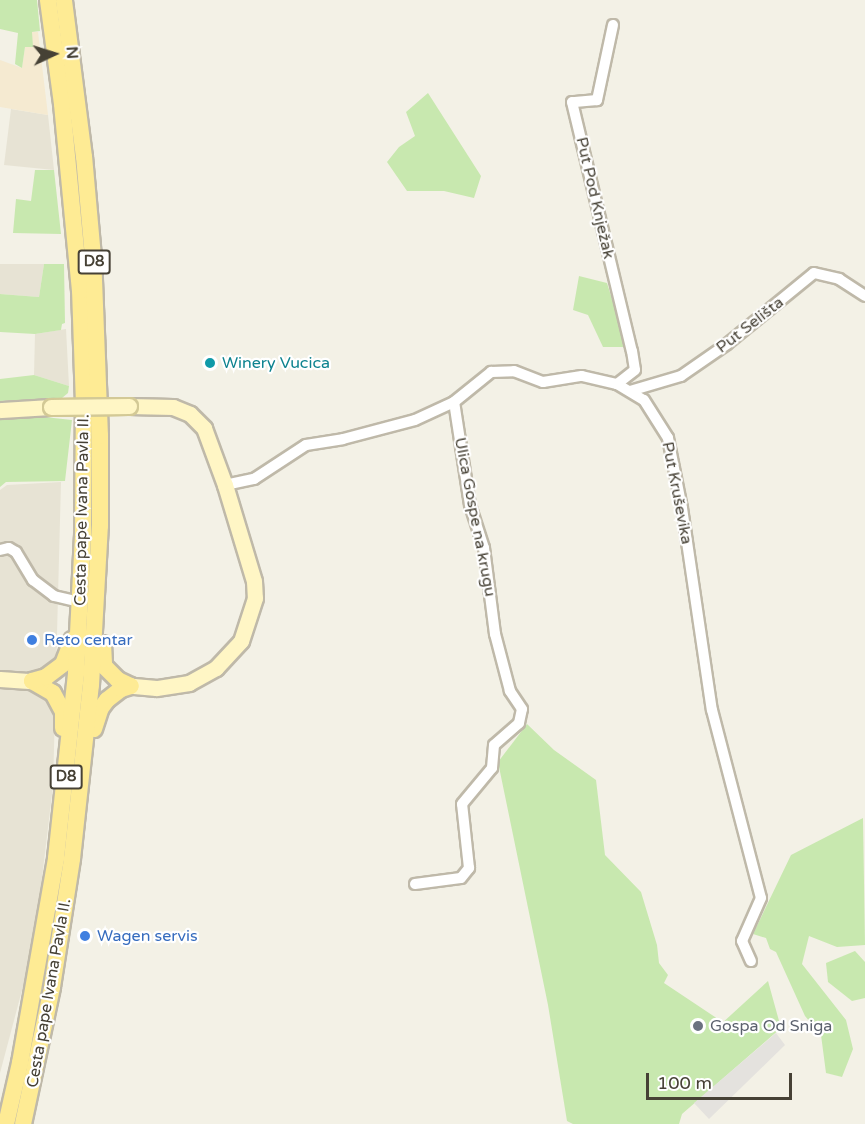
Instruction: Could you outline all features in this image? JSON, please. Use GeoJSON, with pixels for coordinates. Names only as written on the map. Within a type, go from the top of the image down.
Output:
{"type":"FeatureCollection","features":[{"type":"Feature","properties":{"kind":"main road","name":"Cesta pape Ivana Pavla II."},"geometry":{"type":"LineString","coordinates":[[6,1124],[45,927],[69,754],[80,602],[84,442],[80,291],[62,104],[48,0]]}},
{"type":"Feature","properties":{"kind":"main road","name":"Cesta pape Ivana Pavla II."},"geometry":{"type":"LineString","coordinates":[[23,1124],[63,920],[86,746],[95,615],[100,436],[93,257],[84,157],[64,0]]}},
{"type":"Feature","properties":{"kind":"main road"},"geometry":{"type":"LineString","coordinates":[[95,615],[103,641],[104,666],[118,680],[131,686]]}},
{"type":"Feature","properties":{"kind":"main road"},"geometry":{"type":"LineString","coordinates":[[32,681],[46,677],[63,664],[79,626]]}},
{"type":"Feature","properties":{"kind":"main road"},"geometry":{"type":"LineString","coordinates":[[32,681],[46,687],[59,702],[63,712],[63,735],[69,754]]}},
{"type":"Feature","properties":{"kind":"main road"},"geometry":{"type":"LineString","coordinates":[[86,746],[101,708],[115,693],[131,686]]}},
{"type":"Feature","properties":{"kind":"street","name":"Put Pod Knježak"},"geometry":{"type":"LineString","coordinates":[[613,25],[597,100],[572,102],[632,351],[635,370],[617,384]]}},
{"type":"Feature","properties":{"kind":"street","name":"Put Selišta"},"geometry":{"type":"LineString","coordinates":[[630,391],[681,376],[727,344],[814,273],[839,279],[865,296]]}},
{"type":"Feature","properties":{"kind":"street","name":"Put Kruševika"},"geometry":{"type":"LineString","coordinates":[[225,485],[254,479],[306,445],[343,439],[415,420],[454,402],[492,372],[514,371],[543,382],[582,376],[617,384],[644,400],[668,438],[682,508],[712,710],[761,898],[742,940],[751,961]]}},
{"type":"Feature","properties":{"kind":"street","name":"Ulica Gospe na krugu"},"geometry":{"type":"LineString","coordinates":[[415,884],[461,878],[469,868],[462,804],[492,768],[494,745],[519,723],[522,709],[510,691],[495,634],[484,548],[470,505],[454,402]]}},
{"type":"Feature","properties":{"kind":"street"},"geometry":{"type":"LineString","coordinates":[[0,410],[51,407],[173,407],[190,414],[204,428],[225,485],[254,581],[255,598],[241,641],[216,668],[189,683],[156,688],[131,686]]}},
{"type":"Feature","properties":{"kind":"street"},"geometry":{"type":"LineString","coordinates":[[0,549],[9,548],[16,552],[33,580],[54,596],[80,602]]}},
{"type":"Feature","properties":{"kind":"street"},"geometry":{"type":"LineString","coordinates":[[0,679],[32,681]]}},
{"type":"Feature","properties":{"kind":"shaded area"},"geometry":{"type":"Polygon","coordinates":[[[32,32],[38,32],[48,115],[0,107],[0,60],[22,68],[25,47],[32,32]]]}},
{"type":"Feature","properties":{"kind":"shaded area"},"geometry":{"type":"Polygon","coordinates":[[[11,109],[48,115],[54,170],[4,165],[11,109]]]}},
{"type":"Feature","properties":{"kind":"shaded area"},"geometry":{"type":"Polygon","coordinates":[[[0,264],[44,264],[39,297],[0,294],[0,264]]]}},
{"type":"Feature","properties":{"kind":"shaded area"},"geometry":{"type":"Polygon","coordinates":[[[66,329],[69,386],[34,375],[35,334],[66,329]]]}},
{"type":"Feature","properties":{"kind":"shaded area"},"geometry":{"type":"Polygon","coordinates":[[[61,482],[53,786],[34,945],[0,1073],[0,490],[7,485],[61,482]]]}},
{"type":"Feature","properties":{"kind":"shaded area"},"geometry":{"type":"Polygon","coordinates":[[[776,1033],[785,1045],[709,1119],[694,1103],[776,1033]]]}},
{"type":"Feature","properties":{"kind":"green space"},"geometry":{"type":"Polygon","coordinates":[[[0,0],[37,0],[40,31],[32,32],[33,47],[25,47],[22,68],[15,64],[18,33],[0,29],[0,0]]]}},
{"type":"Feature","properties":{"kind":"green space"},"geometry":{"type":"Polygon","coordinates":[[[428,93],[481,176],[474,198],[444,191],[407,191],[387,162],[399,147],[415,136],[406,112],[428,93]]]}},
{"type":"Feature","properties":{"kind":"green space"},"geometry":{"type":"Polygon","coordinates":[[[35,170],[54,170],[61,234],[13,233],[16,199],[31,201],[35,170]]]}},
{"type":"Feature","properties":{"kind":"green space"},"geometry":{"type":"Polygon","coordinates":[[[44,264],[64,264],[65,323],[62,324],[61,330],[35,334],[0,332],[0,294],[39,297],[44,264]]]}},
{"type":"Feature","properties":{"kind":"green space"},"geometry":{"type":"Polygon","coordinates":[[[579,276],[607,283],[627,347],[603,347],[588,315],[573,310],[579,276]]]}},
{"type":"Feature","properties":{"kind":"green space"},"geometry":{"type":"Polygon","coordinates":[[[34,375],[69,386],[68,393],[62,398],[0,401],[0,379],[34,375]]]}},
{"type":"Feature","properties":{"kind":"green space"},"geometry":{"type":"Polygon","coordinates":[[[35,416],[72,420],[65,481],[6,482],[0,487],[0,418],[35,416]]]}},
{"type":"Feature","properties":{"kind":"green space"},"geometry":{"type":"Polygon","coordinates":[[[527,724],[554,750],[596,780],[605,855],[641,892],[657,945],[659,963],[668,975],[664,983],[718,1019],[720,1025],[768,981],[781,1028],[682,1114],[679,1124],[573,1124],[567,1121],[548,1005],[498,762],[527,724]]]}},
{"type":"Feature","properties":{"kind":"green space"},"geometry":{"type":"Polygon","coordinates":[[[863,818],[865,945],[837,947],[809,936],[802,964],[846,1020],[853,1049],[842,1077],[826,1073],[821,1035],[805,1016],[776,952],[770,949],[766,938],[753,934],[791,855],[863,818]]]}},
{"type":"Feature","properties":{"kind":"green space"},"geometry":{"type":"Polygon","coordinates":[[[855,951],[865,962],[865,998],[852,1001],[828,982],[826,963],[855,951]]]}},
{"type":"Feature","properties":{"kind":"place","name":"Winery Vucica"},"geometry":{"type":"Point","coordinates":[210,363]}},
{"type":"Feature","properties":{"kind":"place","name":"Reto centar"},"geometry":{"type":"Point","coordinates":[32,640]}},
{"type":"Feature","properties":{"kind":"place","name":"Wagen servis"},"geometry":{"type":"Point","coordinates":[85,936]}},
{"type":"Feature","properties":{"kind":"place","name":"Gospa Od Sniga"},"geometry":{"type":"Point","coordinates":[698,1026]}}]}
